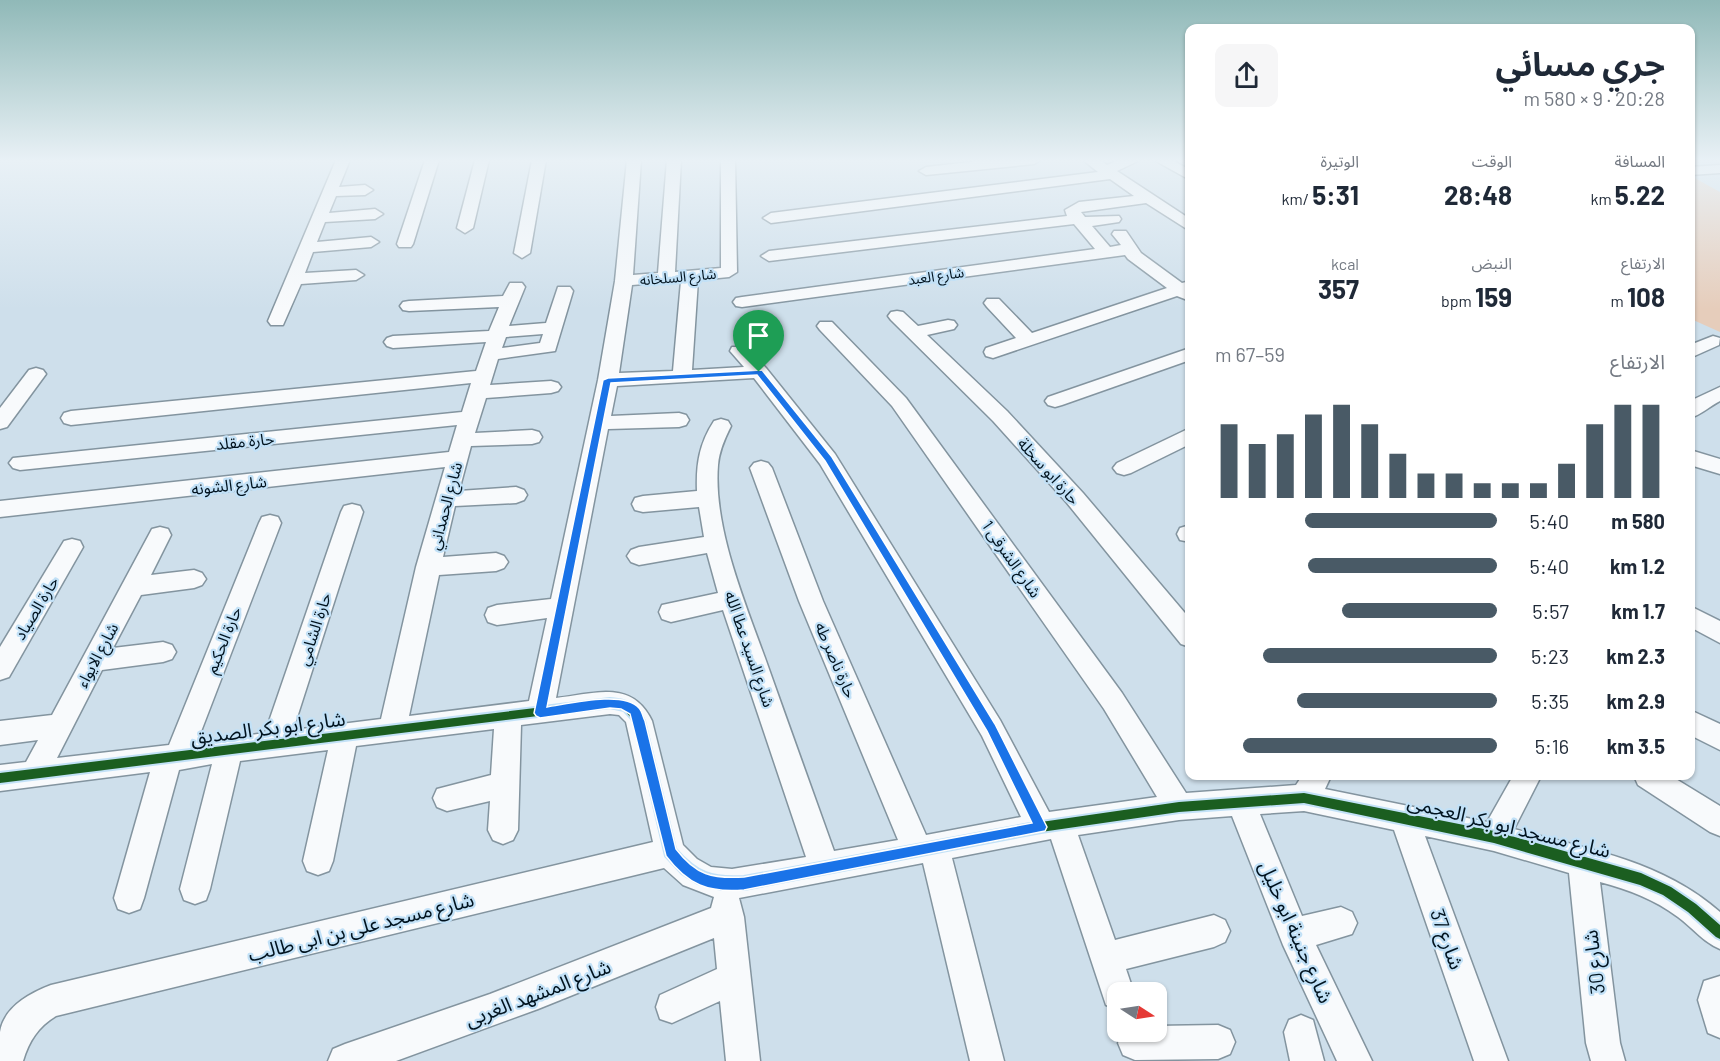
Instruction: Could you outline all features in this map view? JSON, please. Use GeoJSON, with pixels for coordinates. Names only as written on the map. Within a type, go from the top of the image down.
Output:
{"type":"FeatureCollection","features":[{"type":"Feature","properties":{"kind":"street"},"geometry":{"type":"LineString","coordinates":[[277,321],[323,210]]}},
{"type":"Feature","properties":{"kind":"street"},"geometry":{"type":"LineString","coordinates":[[405,244],[416,210]]}},
{"type":"Feature","properties":{"kind":"street"},"geometry":{"type":"LineString","coordinates":[[465,228],[470,210]]}},
{"type":"Feature","properties":{"kind":"street"},"geometry":{"type":"LineString","coordinates":[[522,253],[530,210]]}},
{"type":"Feature","properties":{"kind":"street"},"geometry":{"type":"LineString","coordinates":[[630,210],[624,281],[608,380],[540,713],[610,703],[623,704],[634,710],[639,721],[670,852]]}},
{"type":"Feature","properties":{"kind":"street"},"geometry":{"type":"LineString","coordinates":[[666,278],[671,210]]}},
{"type":"Feature","properties":{"kind":"street","name":"شارع السلخانه"},"geometry":{"type":"LineString","coordinates":[[624,281],[729,272],[728,210]]}},
{"type":"Feature","properties":{"kind":"street"},"geometry":{"type":"LineString","coordinates":[[771,218],[834,210]]}},
{"type":"Feature","properties":{"kind":"street"},"geometry":{"type":"LineString","coordinates":[[1074,210],[1078,219],[1106,252]]}},
{"type":"Feature","properties":{"kind":"street"},"geometry":{"type":"LineString","coordinates":[[1163,210],[1185,223]]}},
{"type":"Feature","properties":{"kind":"street"},"geometry":{"type":"LineString","coordinates":[[320,218],[375,214]]}},
{"type":"Feature","properties":{"kind":"street"},"geometry":{"type":"LineString","coordinates":[[769,256],[1078,219],[1117,227],[1134,256],[1185,290]]}},
{"type":"Feature","properties":{"kind":"street"},"geometry":{"type":"LineString","coordinates":[[307,248],[370,242]]}},
{"type":"Feature","properties":{"kind":"street","name":"شارع العبد"},"geometry":{"type":"LineString","coordinates":[[742,302],[1131,249]]}},
{"type":"Feature","properties":{"kind":"street"},"geometry":{"type":"LineString","coordinates":[[294,279],[356,275]]}},
{"type":"Feature","properties":{"kind":"street"},"geometry":{"type":"LineString","coordinates":[[682,376],[690,276]]}},
{"type":"Feature","properties":{"kind":"street"},"geometry":{"type":"LineString","coordinates":[[393,342],[494,341],[545,349],[548,347],[564,291]]}},
{"type":"Feature","properties":{"kind":"street"},"geometry":{"type":"LineString","coordinates":[[993,352],[1185,291]]}},
{"type":"Feature","properties":{"kind":"street","name":"شارع الحمداني"},"geometry":{"type":"LineString","coordinates":[[392,731],[428,567],[470,417],[494,341],[513,294],[409,306]]}},
{"type":"Feature","properties":{"kind":"street"},"geometry":{"type":"LineString","coordinates":[[993,303],[1029,341]]}},
{"type":"Feature","properties":{"kind":"street","name":"حارة ابو سخلة"},"geometry":{"type":"LineString","coordinates":[[897,316],[1023,441],[1075,498],[1185,631]]}},
{"type":"Feature","properties":{"kind":"street"},"geometry":{"type":"LineString","coordinates":[[914,333],[948,325]]}},
{"type":"Feature","properties":{"kind":"street","name":"شارع الشرقى 1"},"geometry":{"type":"LineString","coordinates":[[826,326],[899,402],[1113,700],[1179,807]]}},
{"type":"Feature","properties":{"kind":"street"},"geometry":{"type":"LineString","coordinates":[[1695,350],[1713,341]]}},
{"type":"Feature","properties":{"kind":"street"},"geometry":{"type":"LineString","coordinates":[[739,351],[759,372],[828,459],[1050,826],[1114,982]]}},
{"type":"Feature","properties":{"kind":"street"},"geometry":{"type":"LineString","coordinates":[[1055,401],[1185,355]]}},
{"type":"Feature","properties":{"kind":"street"},"geometry":{"type":"LineString","coordinates":[[608,380],[759,372]]}},
{"type":"Feature","properties":{"kind":"street"},"geometry":{"type":"LineString","coordinates":[[0,422],[36,374]]}},
{"type":"Feature","properties":{"kind":"street"},"geometry":{"type":"LineString","coordinates":[[71,418],[481,384],[551,387]]}},
{"type":"Feature","properties":{"kind":"street"},"geometry":{"type":"LineString","coordinates":[[1695,407],[1720,393]]}},
{"type":"Feature","properties":{"kind":"street","name":"حارة مقلد"},"geometry":{"type":"LineString","coordinates":[[20,463],[391,427],[470,417]]}},
{"type":"Feature","properties":{"kind":"street"},"geometry":{"type":"LineString","coordinates":[[599,423],[679,420]]}},
{"type":"Feature","properties":{"kind":"street","name":"شارع السيد عطا الله"},"geometry":{"type":"LineString","coordinates":[[721,426],[712,446],[707,466],[709,498],[717,543],[732,599],[825,868]]}},
{"type":"Feature","properties":{"kind":"street","name":"شارع الشونه"},"geometry":{"type":"LineString","coordinates":[[0,509],[461,449],[532,437]]}},
{"type":"Feature","properties":{"kind":"street"},"geometry":{"type":"LineString","coordinates":[[1124,468],[1185,438]]}},
{"type":"Feature","properties":{"kind":"street"},"geometry":{"type":"LineString","coordinates":[[1695,460],[1720,467]]}},
{"type":"Feature","properties":{"kind":"street","name":"حارة ناصر طه"},"geometry":{"type":"LineString","coordinates":[[761,468],[811,602],[926,848],[987,1061]]}},
{"type":"Feature","properties":{"kind":"street"},"geometry":{"type":"LineString","coordinates":[[447,499],[516,495]]}},
{"type":"Feature","properties":{"kind":"street"},"geometry":{"type":"LineString","coordinates":[[643,504],[709,498]]}},
{"type":"Feature","properties":{"kind":"street","name":"حارة الشامي"},"geometry":{"type":"LineString","coordinates":[[275,746],[352,512]]}},
{"type":"Feature","properties":{"kind":"street","name":"حارة الحكيم"},"geometry":{"type":"LineString","coordinates":[[129,898],[172,758],[270,523]]}},
{"type":"Feature","properties":{"kind":"street","name":"شارع الايواء"},"geometry":{"type":"LineString","coordinates":[[34,776],[159,535]]}},
{"type":"Feature","properties":{"kind":"street"},"geometry":{"type":"LineString","coordinates":[[639,556],[717,543]]}},
{"type":"Feature","properties":{"kind":"street","name":"حارة الصياد"},"geometry":{"type":"LineString","coordinates":[[0,669],[72,547]]}},
{"type":"Feature","properties":{"kind":"street"},"geometry":{"type":"LineString","coordinates":[[428,567],[496,562]]}},
{"type":"Feature","properties":{"kind":"street"},"geometry":{"type":"LineString","coordinates":[[132,587],[194,579]]}},
{"type":"Feature","properties":{"kind":"street"},"geometry":{"type":"LineString","coordinates":[[671,612],[732,599]]}},
{"type":"Feature","properties":{"kind":"street"},"geometry":{"type":"LineString","coordinates":[[497,615],[561,607]]}},
{"type":"Feature","properties":{"kind":"street"},"geometry":{"type":"LineString","coordinates":[[1695,618],[1720,633]]}},
{"type":"Feature","properties":{"kind":"street"},"geometry":{"type":"LineString","coordinates":[[94,661],[163,652]]}},
{"type":"Feature","properties":{"kind":"street","name":"شارع ابو بكر الصديق"},"geometry":{"type":"LineString","coordinates":[[0,778],[34,776],[540,713]]}},
{"type":"Feature","properties":{"kind":"street"},"geometry":{"type":"LineString","coordinates":[[503,830],[508,717]]}},
{"type":"Feature","properties":{"kind":"street"},"geometry":{"type":"LineString","coordinates":[[1695,724],[1720,738]]}},
{"type":"Feature","properties":{"kind":"street"},"geometry":{"type":"LineString","coordinates":[[0,733],[60,726]]}},
{"type":"Feature","properties":{"kind":"street"},"geometry":{"type":"LineString","coordinates":[[318,861],[344,737]]}},
{"type":"Feature","properties":{"kind":"street"},"geometry":{"type":"LineString","coordinates":[[195,889],[229,751]]}},
{"type":"Feature","properties":{"kind":"street"},"geometry":{"type":"LineString","coordinates":[[1494,837],[1525,780]]}},
{"type":"Feature","properties":{"kind":"street"},"geometry":{"type":"LineString","coordinates":[[1654,780],[1720,822]]}},
{"type":"Feature","properties":{"kind":"street","name":"شارع مسجد ابو بكر العجمى"},"geometry":{"type":"LineString","coordinates":[[670,852],[683,868],[701,880],[723,885],[744,883],[1050,826],[1179,807],[1241,802],[1313,782],[1404,818],[1494,837],[1641,879],[1667,891],[1717,924]]}},
{"type":"Feature","properties":{"kind":"street"},"geometry":{"type":"LineString","coordinates":[[447,798],[505,785]]}},
{"type":"Feature","properties":{"kind":"street","name":"شارع جنينة ابو خليل"},"geometry":{"type":"LineString","coordinates":[[1241,802],[1294,934],[1355,1061]]}},
{"type":"Feature","properties":{"kind":"street","name":"شارع 37"},"geometry":{"type":"LineString","coordinates":[[1404,818],[1491,1061]]}},
{"type":"Feature","properties":{"kind":"street","name":"شارع مسجد على بن ابى طالب"},"geometry":{"type":"LineString","coordinates":[[6,1061],[19,1025],[34,1010],[51,1002],[670,852]]}},
{"type":"Feature","properties":{"kind":"street","name":"شارع 30"},"geometry":{"type":"LineString","coordinates":[[1582,862],[1603,1043],[1608,1061]]}},
{"type":"Feature","properties":{"kind":"street"},"geometry":{"type":"LineString","coordinates":[[723,885],[743,1061]]}},
{"type":"Feature","properties":{"kind":"street","name":"شارع المشهد الغربى"},"geometry":{"type":"LineString","coordinates":[[345,1061],[451,1026],[728,917]]}},
{"type":"Feature","properties":{"kind":"street"},"geometry":{"type":"LineString","coordinates":[[1294,934],[1341,923]]}},
{"type":"Feature","properties":{"kind":"street"},"geometry":{"type":"LineString","coordinates":[[1106,958],[1214,931]]}},
{"type":"Feature","properties":{"kind":"street"},"geometry":{"type":"LineString","coordinates":[[672,1007],[734,978]]}},
{"type":"Feature","properties":{"kind":"street"},"geometry":{"type":"LineString","coordinates":[[1720,992],[1716,993],[1714,1000],[1720,1021]]}},
{"type":"Feature","properties":{"kind":"street"},"geometry":{"type":"LineString","coordinates":[[1136,1045],[1218,1041]]}},
{"type":"Feature","properties":{"kind":"shaded area"},"geometry":{"type":"Polygon","coordinates":[[[1695,210],[1720,210],[1720,332],[1695,321],[1695,210]]]}},
{"type":"Feature","properties":{"kind":"cycle path"},"geometry":{"type":"LineString","coordinates":[[0,778],[610,703],[628,707],[639,721],[670,852],[694,875],[711,882],[744,883],[1041,827],[1179,807],[1304,798],[1494,837],[1641,879],[1667,891],[1692,908],[1720,933]]}},
{"type":"Feature","properties":{"kind":"route"},"geometry":{"type":"LineString","coordinates":[[759,372],[828,459],[991,728],[1041,827],[744,883],[723,885],[701,880],[683,868],[670,852],[639,721],[634,710],[623,704],[610,703],[540,713],[608,380],[759,372]]}}]}
